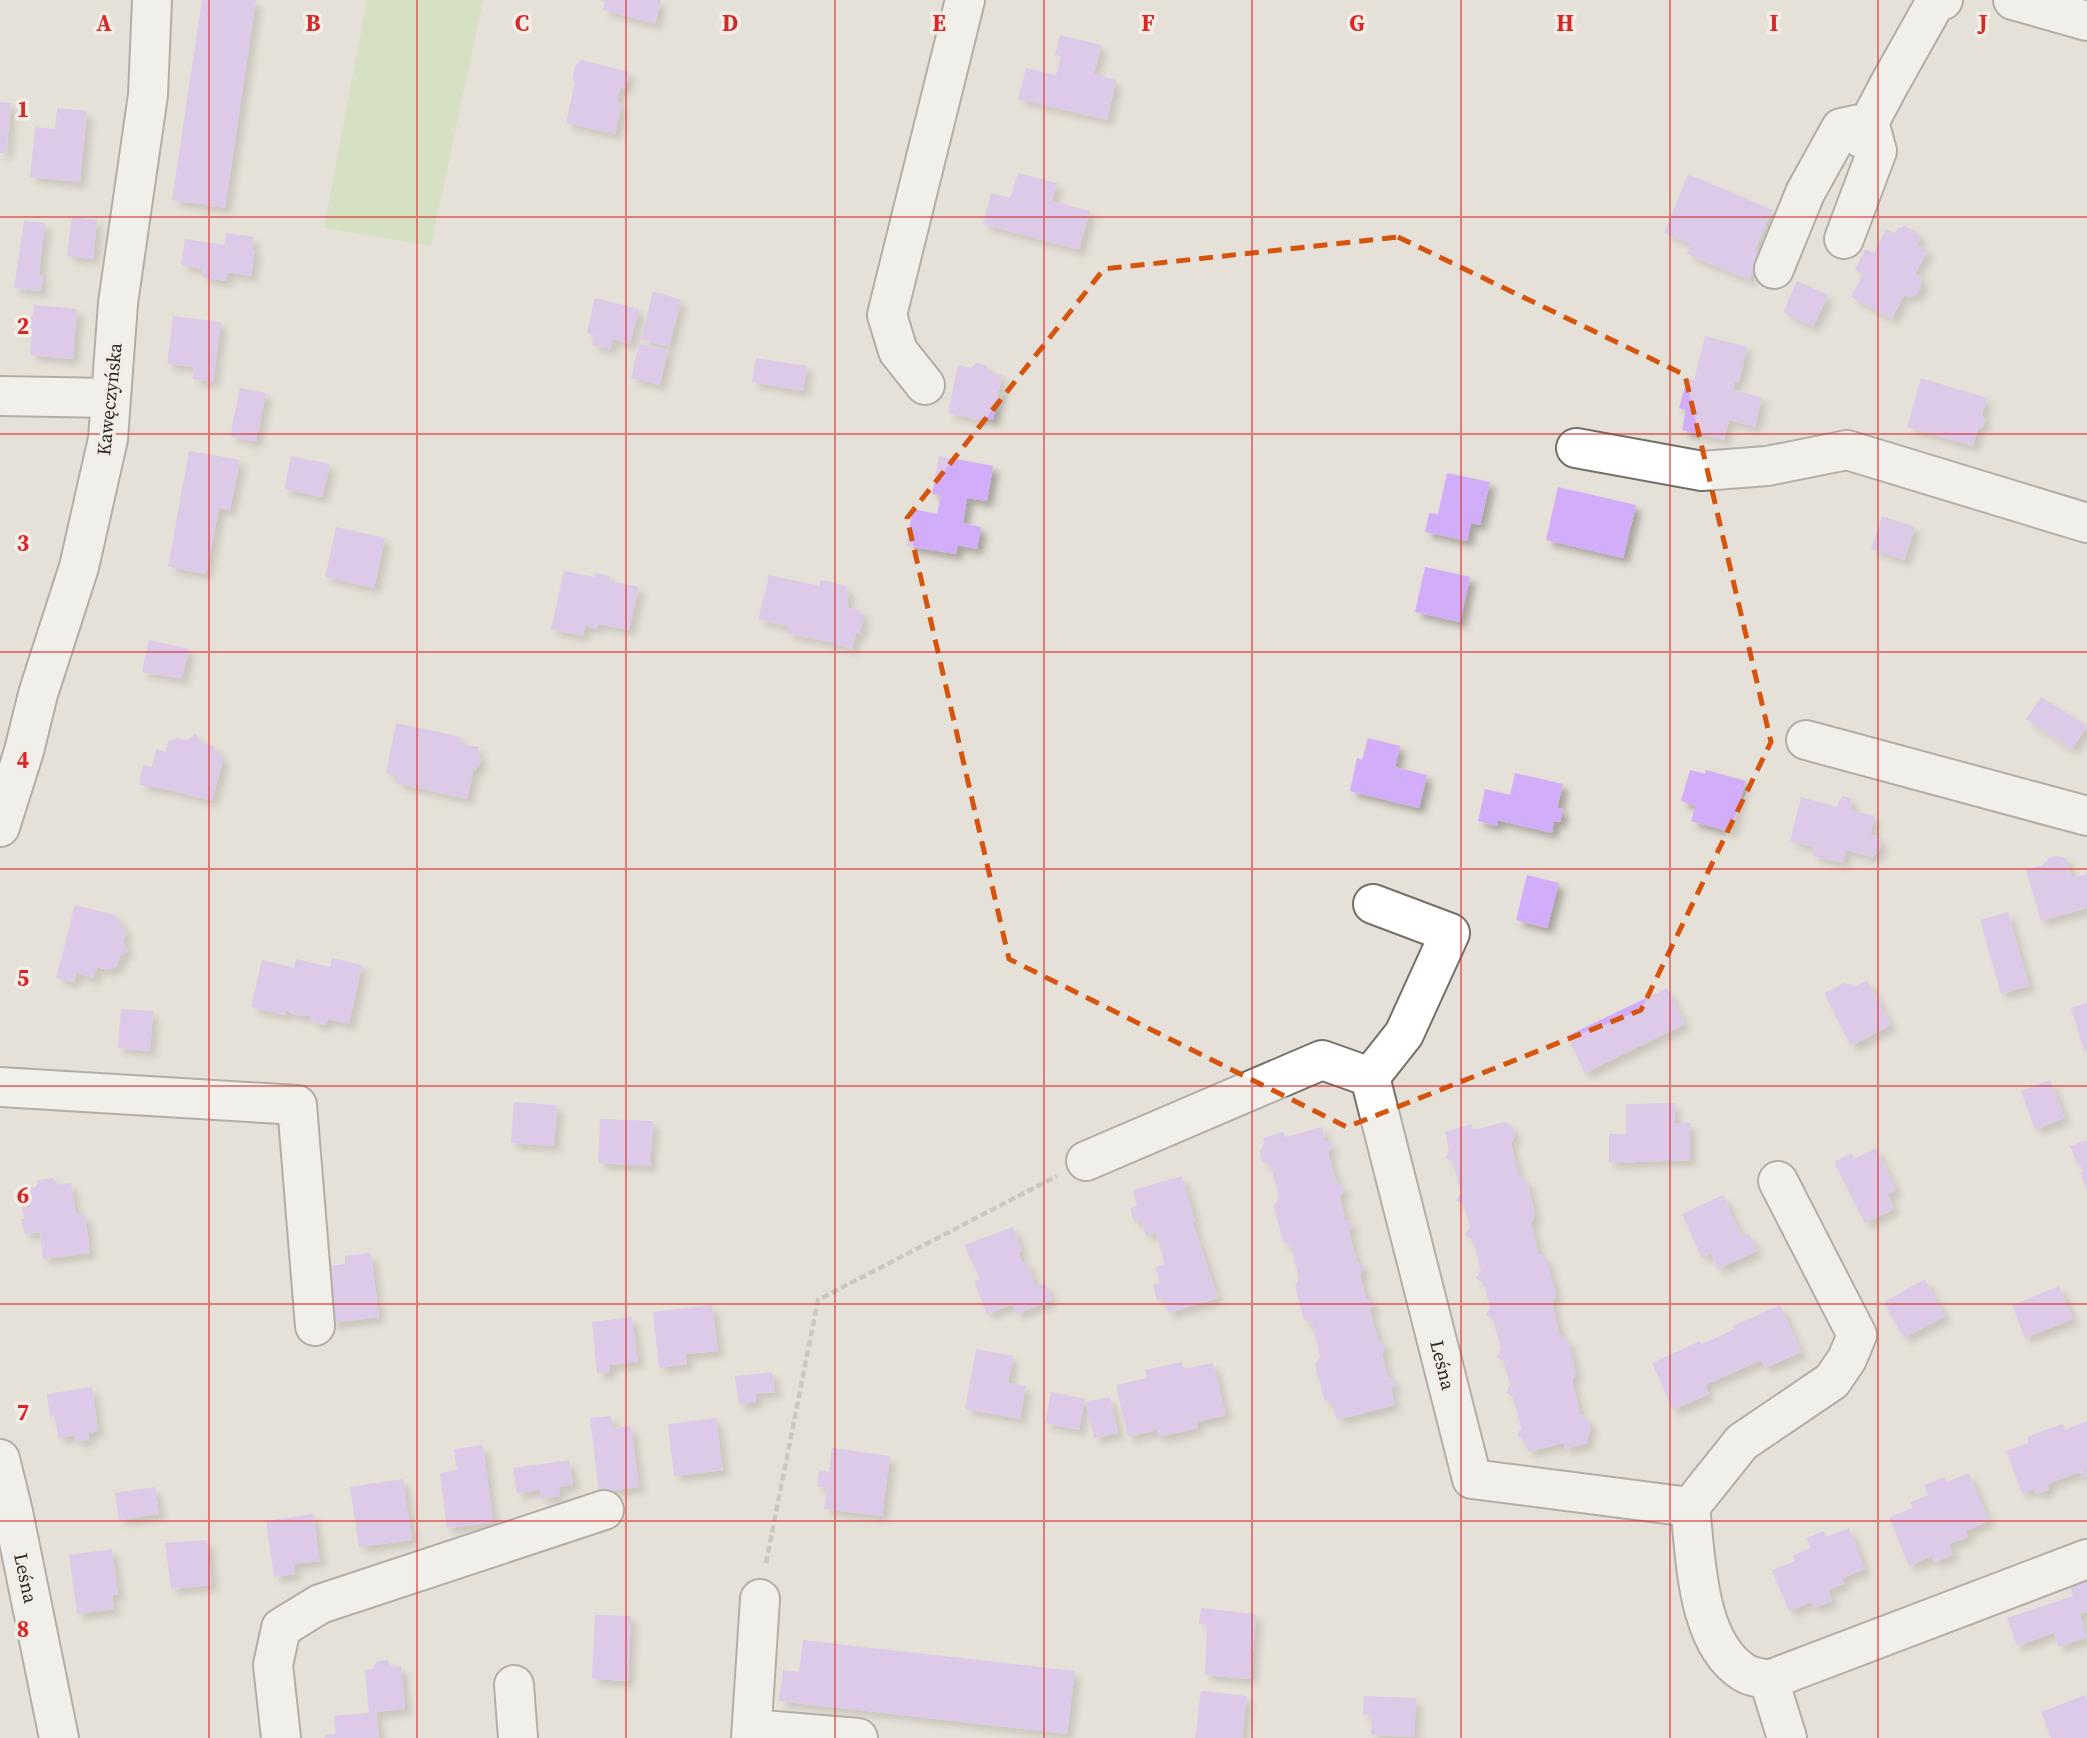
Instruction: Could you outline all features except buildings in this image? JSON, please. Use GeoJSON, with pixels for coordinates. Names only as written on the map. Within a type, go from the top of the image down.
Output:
{"type":"FeatureCollection","features":[{"type":"Feature","properties":{"kind":"street","name":"Kawęczyńska"},"geometry":{"type":"LineString","coordinates":[[0,827],[24,751],[38,694],[79,567],[108,439],[122,268],[148,95],[152,0]]}},
{"type":"Feature","properties":{"kind":"street"},"geometry":{"type":"LineString","coordinates":[[925,385],[898,351],[887,315],[965,0]]}},
{"type":"Feature","properties":{"kind":"street"},"geometry":{"type":"LineString","coordinates":[[1865,130],[1936,3],[1943,0]]}},
{"type":"Feature","properties":{"kind":"street"},"geometry":{"type":"LineString","coordinates":[[2013,0],[2087,21]]}},
{"type":"Feature","properties":{"kind":"street"},"geometry":{"type":"LineString","coordinates":[[1774,269],[1805,193],[1841,128],[1865,130]]}},
{"type":"Feature","properties":{"kind":"street"},"geometry":{"type":"LineString","coordinates":[[1844,239],[1877,151],[1865,130]]}},
{"type":"Feature","properties":{"kind":"street"},"geometry":{"type":"LineString","coordinates":[[0,396],[111,398]]}},
{"type":"Feature","properties":{"kind":"street"},"geometry":{"type":"LineString","coordinates":[[1576,449],[1702,471],[1767,466],[1847,450],[2087,523]]}},
{"type":"Feature","properties":{"kind":"street"},"geometry":{"type":"LineString","coordinates":[[1806,740],[2087,816]]}},
{"type":"Feature","properties":{"kind":"street"},"geometry":{"type":"LineString","coordinates":[[1086,1161],[1322,1060],[1370,1077],[1404,1034],[1450,933],[1373,904]]}},
{"type":"Feature","properties":{"kind":"street","name":"Leśna"},"geometry":{"type":"LineString","coordinates":[[1370,1077],[1472,1479],[1690,1507]]}},
{"type":"Feature","properties":{"kind":"street"},"geometry":{"type":"LineString","coordinates":[[0,1087],[297,1105],[315,1326]]}},
{"type":"Feature","properties":{"kind":"street"},"geometry":{"type":"LineString","coordinates":[[1778,1181],[1857,1335],[1847,1359],[1832,1381],[1742,1442],[1690,1507],[1699,1588],[1709,1626],[1729,1659],[1745,1673],[1769,1680],[2087,1559]]}},
{"type":"Feature","properties":{"kind":"street","name":"Leśna"},"geometry":{"type":"LineString","coordinates":[[0,1459],[59,1738]]}},
{"type":"Feature","properties":{"kind":"street"},"geometry":{"type":"LineString","coordinates":[[281,1738],[273,1665],[281,1628],[320,1604],[604,1510]]}},
{"type":"Feature","properties":{"kind":"street"},"geometry":{"type":"LineString","coordinates":[[760,1599],[752,1733],[858,1738]]}},
{"type":"Feature","properties":{"kind":"street"},"geometry":{"type":"LineString","coordinates":[[1769,1680],[1787,1738]]}},
{"type":"Feature","properties":{"kind":"street"},"geometry":{"type":"LineString","coordinates":[[514,1685],[518,1738]]}},
{"type":"Feature","properties":{"kind":"path"},"geometry":{"type":"LineString","coordinates":[[760,1599],[818,1300],[1086,1161]]}},
{"type":"Feature","properties":{"kind":"highlighted area"},"geometry":{"type":"Polygon","coordinates":[[[1398,237],[1685,375],[1771,742],[1641,1010],[1347,1127],[1009,959],[907,518],[1104,269],[1398,237]]]}},
{"type":"Feature","properties":{"kind":"green space"},"geometry":{"type":"Polygon","coordinates":[[[367,0],[483,0],[431,246],[324,228],[367,0]]]}}]}
